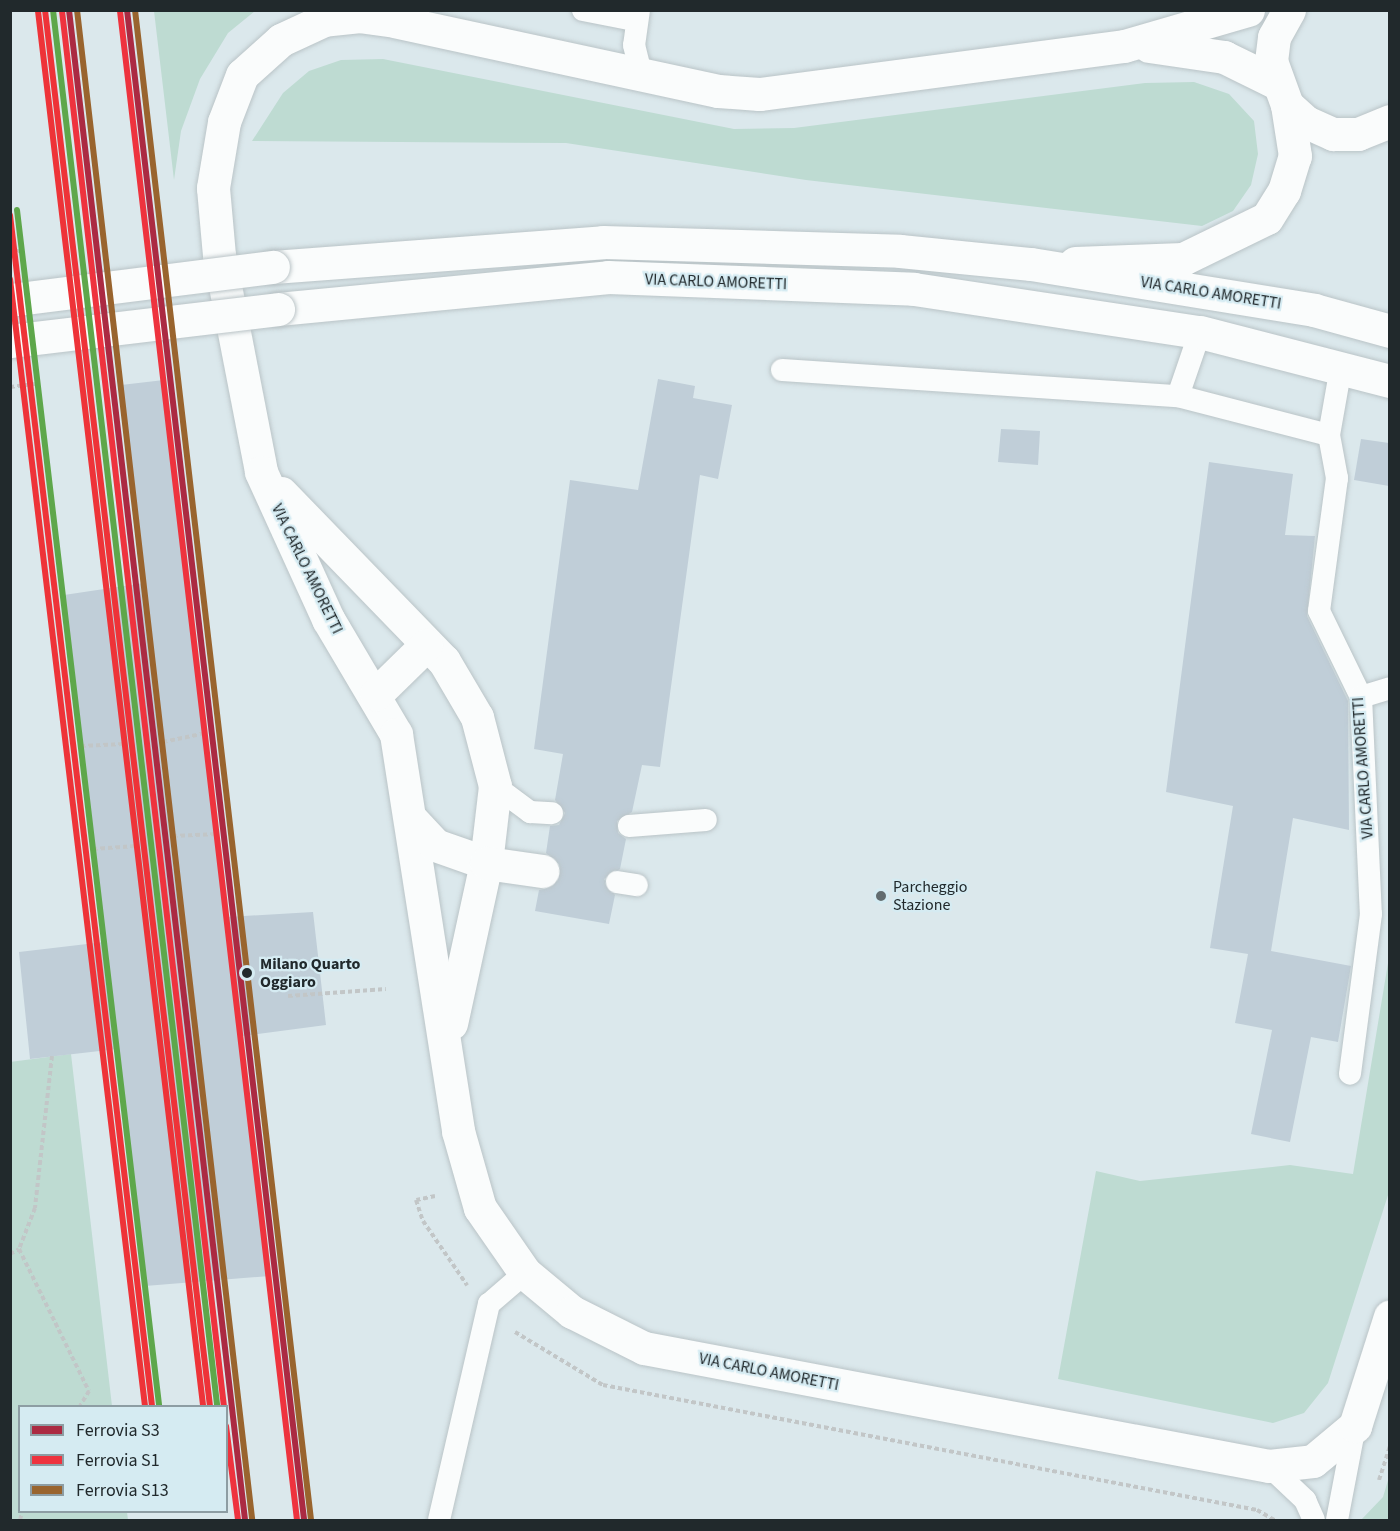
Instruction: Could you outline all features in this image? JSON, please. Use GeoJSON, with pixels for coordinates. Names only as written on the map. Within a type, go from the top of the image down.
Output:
{"type":"FeatureCollection","features":[{"type":"Feature","properties":{"kind":"street","name":"VIA CARLO AMORETTI"},"geometry":{"type":"LineString","coordinates":[[1248,10],[1124,46],[792,92],[718,91],[640,74],[444,20],[360,16],[324,20],[281,40],[243,75],[224,122],[213,188],[219,255],[261,472],[328,619],[376,694],[396,734],[458,1131],[480,1208],[525,1273],[572,1312],[644,1348],[1269,1466],[1313,1461],[1355,1426]]}},
{"type":"Feature","properties":{"kind":"street","name":"VIA CARLO AMORETTI"},"geometry":{"type":"LineString","coordinates":[[1031,264],[1183,259],[1242,234],[1266,218],[1284,191],[1295,156],[1281,94],[1274,37],[1289,10]]}},
{"type":"Feature","properties":{"kind":"street","name":"VIA CARLO AMORETTI"},"geometry":{"type":"LineString","coordinates":[[1124,46],[1184,47],[1224,57],[1281,94],[1306,122],[1333,134],[1358,134],[1389,121]]}},
{"type":"Feature","properties":{"kind":"street","name":"VIA CARLO AMORETTI"},"geometry":{"type":"LineString","coordinates":[[10,300],[273,267],[603,242],[900,251],[1031,264],[1314,310],[1389,331]]}},
{"type":"Feature","properties":{"kind":"street","name":"VIA CARLO AMORETTI"},"geometry":{"type":"LineString","coordinates":[[10,341],[278,309],[608,278],[914,289],[1200,332],[1389,381]]}},
{"type":"Feature","properties":{"kind":"street","name":"VIA CARLO AMORETTI"},"geometry":{"type":"LineString","coordinates":[[261,472],[426,645],[444,661],[477,717],[495,786],[486,863],[446,1051]]}},
{"type":"Feature","properties":{"kind":"street"},"geometry":{"type":"LineString","coordinates":[[376,694],[426,645]]}},
{"type":"Feature","properties":{"kind":"street"},"geometry":{"type":"LineString","coordinates":[[411,819],[435,845],[486,863],[542,871]]}},
{"type":"Feature","properties":{"kind":"street"},"geometry":{"type":"LineString","coordinates":[[1355,1426],[1389,1316]]}},
{"type":"Feature","properties":{"kind":"lane"},"geometry":{"type":"LineString","coordinates":[[583,10],[637,15],[640,74]]}},
{"type":"Feature","properties":{"kind":"lane"},"geometry":{"type":"LineString","coordinates":[[1178,396],[1200,332]]}},
{"type":"Feature","properties":{"kind":"lane","name":"VIA CARLO AMORETTI"},"geometry":{"type":"LineString","coordinates":[[1341,368],[1329,435],[1337,478],[1319,611],[1361,697],[1371,914],[1350,1074]]}},
{"type":"Feature","properties":{"kind":"lane"},"geometry":{"type":"LineString","coordinates":[[782,370],[1178,396],[1329,435]]}},
{"type":"Feature","properties":{"kind":"lane"},"geometry":{"type":"LineString","coordinates":[[1361,697],[1389,688]]}},
{"type":"Feature","properties":{"kind":"lane"},"geometry":{"type":"LineString","coordinates":[[495,786],[530,812],[552,813]]}},
{"type":"Feature","properties":{"kind":"lane"},"geometry":{"type":"LineString","coordinates":[[629,826],[706,820]]}},
{"type":"Feature","properties":{"kind":"lane"},"geometry":{"type":"LineString","coordinates":[[439,1521],[489,1304],[525,1273]]}},
{"type":"Feature","properties":{"kind":"lane"},"geometry":{"type":"LineString","coordinates":[[1338,1521],[1355,1426]]}},
{"type":"Feature","properties":{"kind":"lane"},"geometry":{"type":"LineString","coordinates":[[1269,1466],[1305,1500],[1314,1521]]}},
{"type":"Feature","properties":{"kind":"path"},"geometry":{"type":"LineString","coordinates":[[10,252],[19,251]]}},
{"type":"Feature","properties":{"kind":"path"},"geometry":{"type":"LineString","coordinates":[[10,387],[35,384]]}},
{"type":"Feature","properties":{"kind":"path"},"geometry":{"type":"LineString","coordinates":[[163,742],[206,734]]}},
{"type":"Feature","properties":{"kind":"path"},"geometry":{"type":"LineString","coordinates":[[81,746],[124,744]]}},
{"type":"Feature","properties":{"kind":"path"},"geometry":{"type":"LineString","coordinates":[[173,836],[218,834]]}},
{"type":"Feature","properties":{"kind":"path"},"geometry":{"type":"LineString","coordinates":[[93,849],[136,846]]}},
{"type":"Feature","properties":{"kind":"path"},"geometry":{"type":"LineString","coordinates":[[288,996],[386,989]]}},
{"type":"Feature","properties":{"kind":"path"},"geometry":{"type":"LineString","coordinates":[[10,1254],[19,1249],[34,1208],[52,1056]]}},
{"type":"Feature","properties":{"kind":"path"},"geometry":{"type":"LineString","coordinates":[[19,1249],[88,1390],[81,1405]]}},
{"type":"Feature","properties":{"kind":"green space"},"geometry":{"type":"Polygon","coordinates":[[[154,11],[255,11],[228,33],[200,79],[181,131],[174,180],[154,11]]]}},
{"type":"Feature","properties":{"kind":"green space"},"geometry":{"type":"Polygon","coordinates":[[[383,59],[734,129],[794,128],[1145,83],[1194,82],[1229,94],[1254,121],[1258,154],[1251,185],[1233,211],[1202,226],[806,180],[566,143],[252,141],[283,93],[309,71],[341,60],[383,59]]]}},
{"type":"Feature","properties":{"kind":"green space"},"geometry":{"type":"Polygon","coordinates":[[[1389,957],[1389,1192],[1328,1383],[1304,1413],[1273,1423],[1058,1379],[1096,1171],[1140,1181],[1290,1165],[1353,1174],[1389,957]]]}},
{"type":"Feature","properties":{"kind":"green space"},"geometry":{"type":"Polygon","coordinates":[[[71,1054],[112,1405],[18,1405],[18,1513],[127,1513],[128,1520],[11,1520],[10,1062],[71,1054]]]}},
{"type":"Feature","properties":{"kind":"green space"},"geometry":{"type":"Polygon","coordinates":[[[1389,1477],[1389,1520],[1361,1520],[1383,1497],[1389,1477]]]}},
{"type":"Feature","properties":{"kind":"building"},"geometry":{"type":"Polygon","coordinates":[[[658,379],[695,386],[693,398],[732,405],[718,479],[700,475],[660,767],[642,765],[632,812],[617,821],[618,833],[626,839],[620,869],[604,879],[615,895],[609,924],[535,911],[539,890],[549,888],[560,874],[559,864],[546,853],[550,826],[559,825],[565,813],[555,800],[563,754],[534,749],[570,480],[638,490],[658,379]]]}},
{"type":"Feature","properties":{"kind":"building"},"geometry":{"type":"Polygon","coordinates":[[[164,380],[228,917],[313,912],[326,1025],[242,1036],[270,1276],[145,1286],[117,1049],[30,1059],[19,952],[104,942],[64,595],[144,583],[121,385],[164,380]]]}},
{"type":"Feature","properties":{"kind":"building"},"geometry":{"type":"Polygon","coordinates":[[[1001,429],[1040,431],[1038,465],[998,462],[1001,429]]]}},
{"type":"Feature","properties":{"kind":"building"},"geometry":{"type":"Polygon","coordinates":[[[1361,439],[1389,443],[1389,486],[1354,480],[1361,439]]]}},
{"type":"Feature","properties":{"kind":"building"},"geometry":{"type":"Polygon","coordinates":[[[1209,462],[1293,474],[1285,535],[1315,536],[1307,616],[1348,701],[1349,830],[1293,818],[1271,951],[1351,966],[1338,1042],[1311,1037],[1290,1142],[1251,1134],[1272,1030],[1235,1023],[1248,954],[1210,948],[1233,806],[1166,792],[1209,462]]]}},
{"type":"Feature","properties":{"kind":"rail line","name":"S3"},"geometry":{"type":"LineString","coordinates":[[69,10],[245,1520]]}},
{"type":"Feature","properties":{"kind":"rail line","name":"S13"},"geometry":{"type":"LineString","coordinates":[[77,10],[252,1519]]}},
{"type":"Feature","properties":{"kind":"rail line","name":"S3"},"geometry":{"type":"LineString","coordinates":[[127,10],[304,1520]]}},
{"type":"Feature","properties":{"kind":"rail line","name":"S13"},"geometry":{"type":"LineString","coordinates":[[135,10],[311,1519]]}},
{"type":"Feature","properties":{"kind":"rail line","name":"S1"},"geometry":{"type":"LineString","coordinates":[[62,11],[224,1405]]}},
{"type":"Feature","properties":{"kind":"rail line","name":"S1"},"geometry":{"type":"LineString","coordinates":[[120,11],[297,1520]]}},
{"type":"Feature","properties":{"kind":"rail line","name":"S1"},"geometry":{"type":"LineString","coordinates":[[228,1442],[238,1520]]}},
{"type":"Feature","properties":{"kind":"transit line"},"geometry":{"type":"LineString","coordinates":[[45,10],[210,1405]]}},
{"type":"Feature","properties":{"kind":"transit line"},"geometry":{"type":"LineString","coordinates":[[53,10],[217,1405]]}},
{"type":"Feature","properties":{"kind":"transit line"},"geometry":{"type":"LineString","coordinates":[[38,11],[203,1405]]}},
{"type":"Feature","properties":{"kind":"transit line"},"geometry":{"type":"LineString","coordinates":[[17,210],[159,1405]]}},
{"type":"Feature","properties":{"kind":"transit line"},"geometry":{"type":"LineString","coordinates":[[10,215],[152,1405]]}},
{"type":"Feature","properties":{"kind":"transit line"},"geometry":{"type":"LineString","coordinates":[[10,279],[145,1405]]}},
{"type":"Feature","properties":{"kind":"place","name":"Parcheggio Stazione"},"geometry":{"type":"Point","coordinates":[881,896]}},
{"type":"Feature","properties":{"kind":"place","name":"Milano Quarto Oggiaro"},"geometry":{"type":"Point","coordinates":[247,973]}}]}
